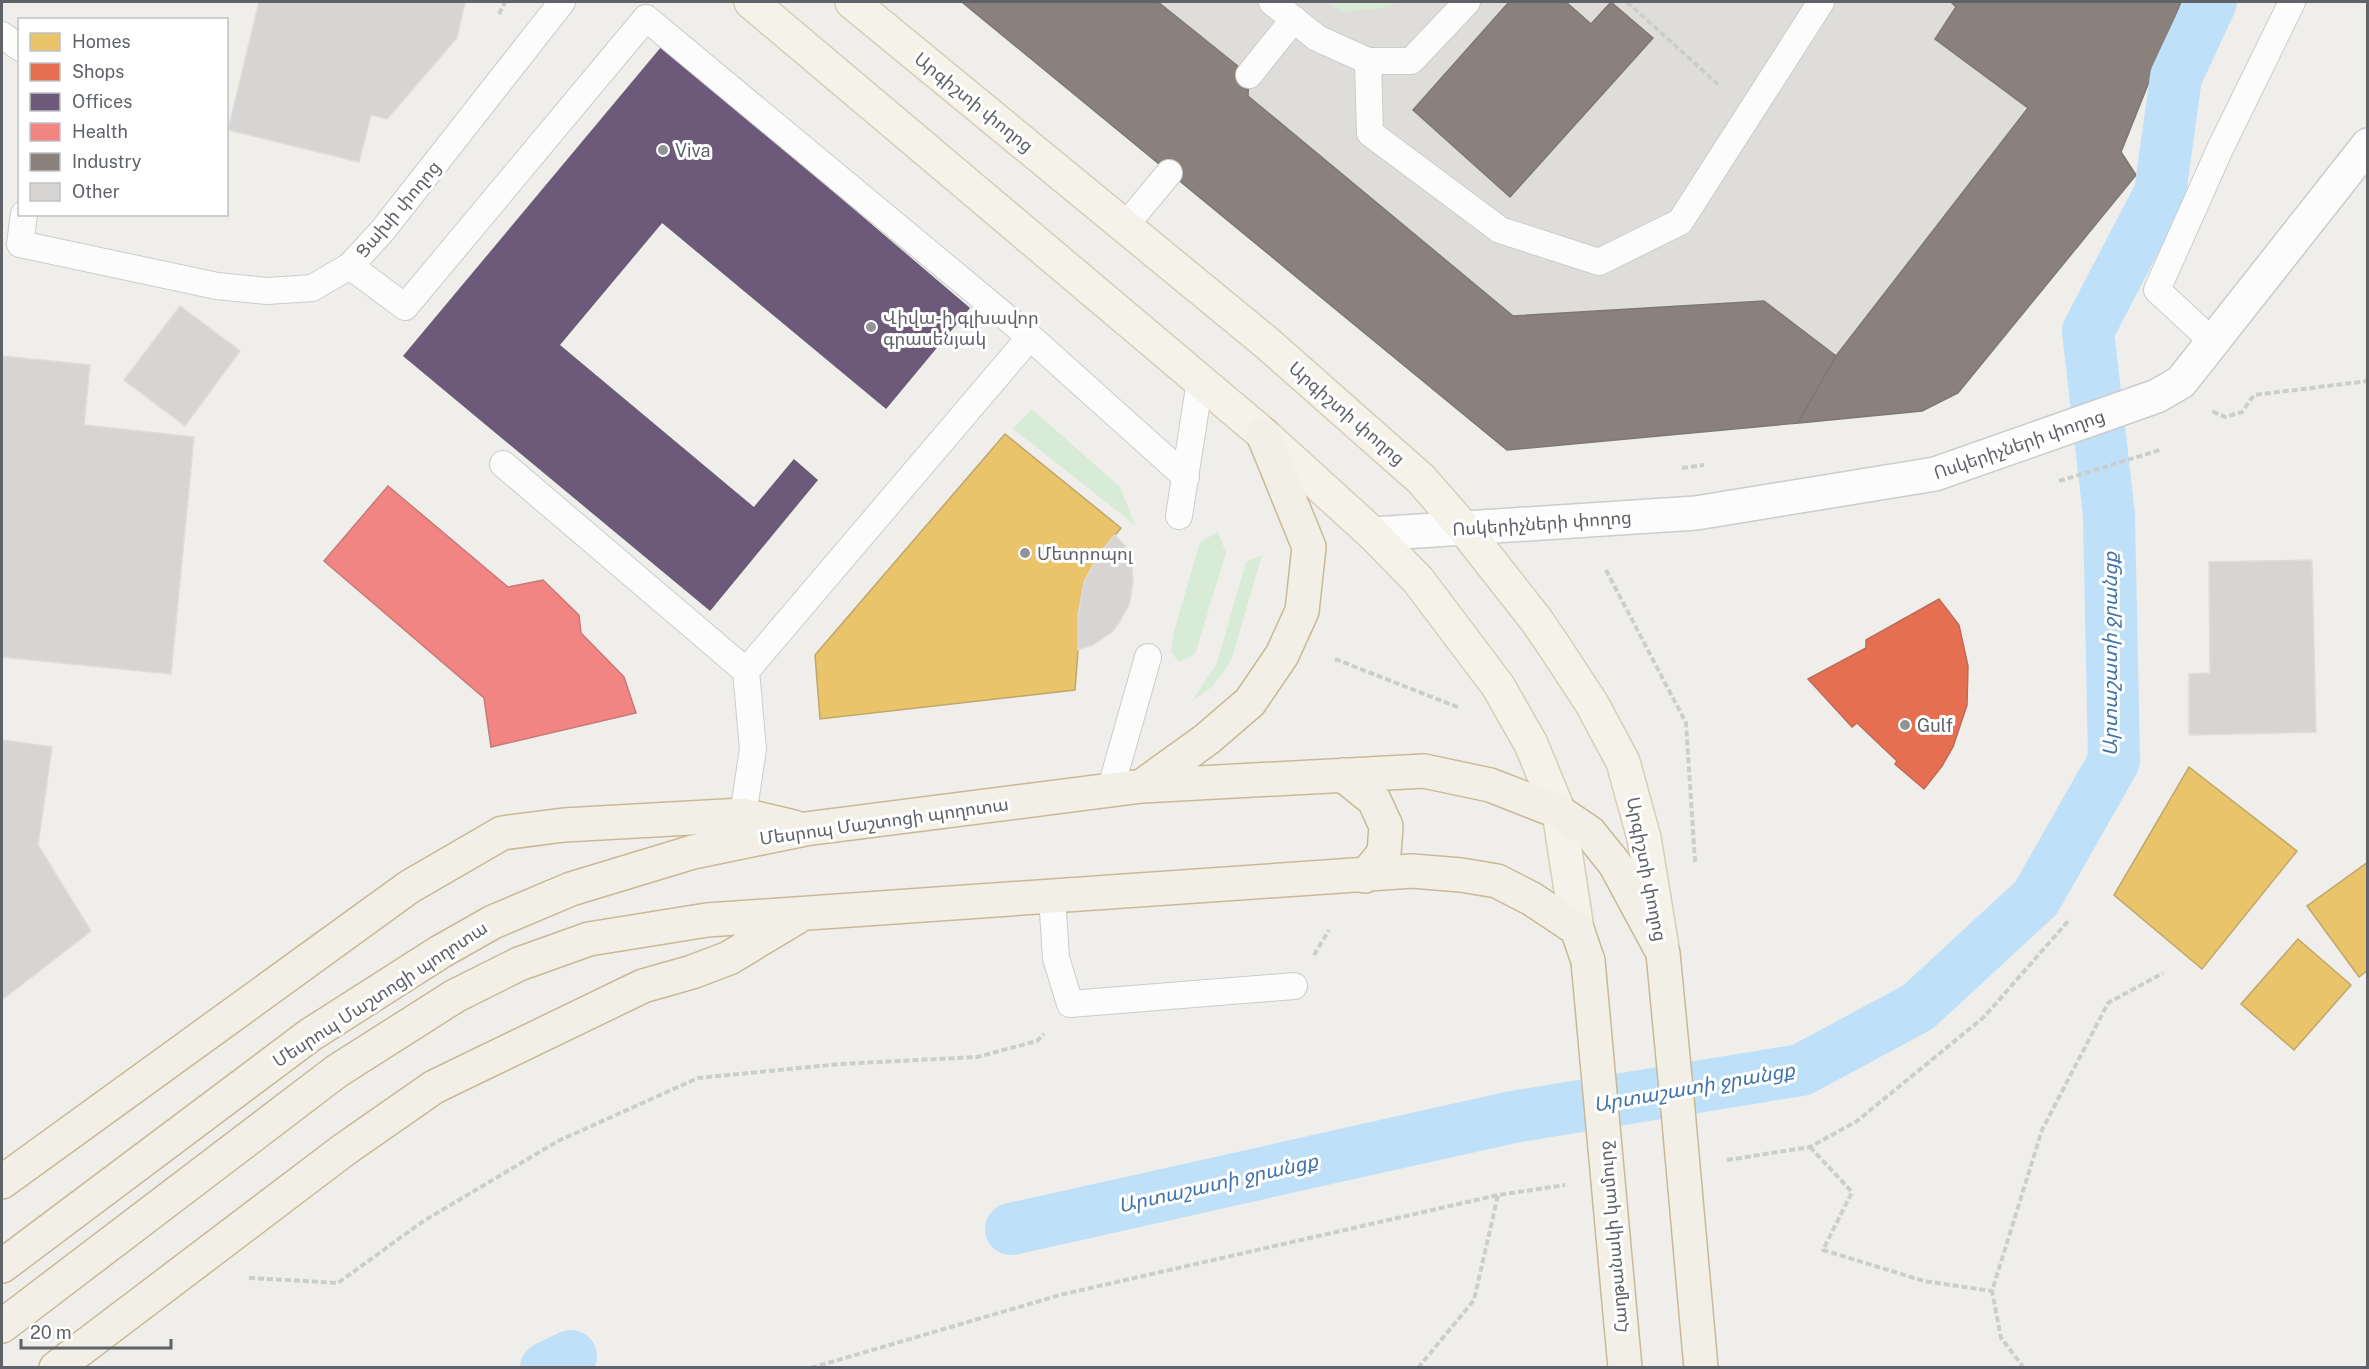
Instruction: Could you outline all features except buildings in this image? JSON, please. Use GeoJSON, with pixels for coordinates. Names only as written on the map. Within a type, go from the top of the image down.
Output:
{"type":"FeatureCollection","features":[{"type":"Feature","properties":{"kind":"highway"},"geometry":{"type":"LineString","coordinates":[[1142,786],[1207,739],[1250,702],[1282,655],[1302,611],[1309,547],[1263,434]]}},
{"type":"Feature","properties":{"kind":"highway","name":"Մեսրոպ Մաշտոցի պողոտա"},"geometry":{"type":"LineString","coordinates":[[2,1266],[310,1035],[440,952],[493,922],[571,889],[693,852],[805,829],[1142,786],[1424,771],[1490,785],[1559,812],[1590,832],[1615,864],[1663,953]]}},
{"type":"Feature","properties":{"kind":"highway"},"geometry":{"type":"LineString","coordinates":[[1343,775],[1374,800],[1386,826],[1384,853],[1365,876]]}},
{"type":"Feature","properties":{"kind":"highway"},"geometry":{"type":"LineString","coordinates":[[2,1182],[410,887],[502,832],[564,825],[743,815],[805,829]]}},
{"type":"Feature","properties":{"kind":"highway"},"geometry":{"type":"LineString","coordinates":[[2,1326],[338,1071],[455,996],[519,964],[589,939],[707,920],[1412,872],[1461,875],[1497,881],[1532,899],[1577,929]]}},
{"type":"Feature","properties":{"kind":"highway"},"geometry":{"type":"LineString","coordinates":[[56,1368],[345,1149],[434,1087],[643,986],[692,972],[729,958],[801,915]]}},
{"type":"Feature","properties":{"kind":"highway","name":"Հաղթանակի կամուրջ"},"geometry":{"type":"LineString","coordinates":[[1577,929],[1588,961],[1624,1368]]}},
{"type":"Feature","properties":{"kind":"highway"},"geometry":{"type":"LineString","coordinates":[[1663,953],[1701,1368]]}},
{"type":"Feature","properties":{"kind":"main road"},"geometry":{"type":"LineString","coordinates":[[751,2],[1263,434],[1373,534],[1418,580],[1498,686],[1531,744],[1559,812],[1577,929]]}},
{"type":"Feature","properties":{"kind":"main road","name":"Արգիշտի փողոց"},"geometry":{"type":"LineString","coordinates":[[852,2],[1267,343],[1421,479],[1463,527],[1556,649],[1592,704],[1623,762],[1644,838],[1663,953]]}},
{"type":"Feature","properties":{"kind":"street","name":"Ոսկերիչների փողոց"},"geometry":{"type":"LineString","coordinates":[[1373,534],[1696,513],[1935,474],[2157,396],[2181,382],[2366,149]]}},
{"type":"Feature","properties":{"kind":"lane","name":"Ցախի փողոց"},"geometry":{"type":"LineString","coordinates":[[24,216],[20,244],[217,286],[267,291],[312,288],[350,266],[383,230],[561,2]]}},
{"type":"Feature","properties":{"kind":"lane"},"geometry":{"type":"LineString","coordinates":[[1272,2],[1317,38],[1368,62],[1411,61],[1467,2]]}},
{"type":"Feature","properties":{"kind":"lane"},"geometry":{"type":"LineString","coordinates":[[1368,62],[1370,133],[1500,230],[1599,262],[1680,222],[1821,2]]}},
{"type":"Feature","properties":{"kind":"lane"},"geometry":{"type":"LineString","coordinates":[[2212,341],[2157,290],[2220,149],[2292,2]]}},
{"type":"Feature","properties":{"kind":"lane"},"geometry":{"type":"LineString","coordinates":[[350,266],[405,307],[646,18],[1030,338],[1186,477]]}},
{"type":"Feature","properties":{"kind":"lane"},"geometry":{"type":"LineString","coordinates":[[1249,75],[1294,19]]}},
{"type":"Feature","properties":{"kind":"lane"},"geometry":{"type":"LineString","coordinates":[[2,35],[18,47]]}},
{"type":"Feature","properties":{"kind":"lane"},"geometry":{"type":"LineString","coordinates":[[1125,226],[1169,173]]}},
{"type":"Feature","properties":{"kind":"lane"},"geometry":{"type":"LineString","coordinates":[[746,671],[1030,338]]}},
{"type":"Feature","properties":{"kind":"lane"},"geometry":{"type":"LineString","coordinates":[[1179,516],[1200,381]]}},
{"type":"Feature","properties":{"kind":"lane"},"geometry":{"type":"LineString","coordinates":[[503,464],[746,671],[753,749],[743,815]]}},
{"type":"Feature","properties":{"kind":"lane"},"geometry":{"type":"LineString","coordinates":[[1110,791],[1148,657]]}},
{"type":"Feature","properties":{"kind":"lane"},"geometry":{"type":"LineString","coordinates":[[1052,897],[1056,958],[1070,1004],[1294,986]]}},
{"type":"Feature","properties":{"kind":"path"},"geometry":{"type":"LineString","coordinates":[[1627,2],[1749,113]]}},
{"type":"Feature","properties":{"kind":"path"},"geometry":{"type":"LineString","coordinates":[[2225,417],[2242,412],[2254,395],[2367,381]]}},
{"type":"Feature","properties":{"kind":"path"},"geometry":{"type":"LineString","coordinates":[[2059,481],[2158,450]]}},
{"type":"Feature","properties":{"kind":"path"},"geometry":{"type":"LineString","coordinates":[[1606,570],[1686,723],[1695,866]]}},
{"type":"Feature","properties":{"kind":"path"},"geometry":{"type":"LineString","coordinates":[[1335,659],[1460,709]]}},
{"type":"Feature","properties":{"kind":"path"},"geometry":{"type":"LineString","coordinates":[[1718,1161],[1810,1147],[1857,1121],[1984,1017],[2070,919]]}},
{"type":"Feature","properties":{"kind":"path"},"geometry":{"type":"LineString","coordinates":[[2024,1368],[2001,1338],[1992,1291],[2042,1130],[2108,1003],[2163,973]]}},
{"type":"Feature","properties":{"kind":"path"},"geometry":{"type":"LineString","coordinates":[[249,1278],[338,1282],[422,1222],[558,1141],[698,1078],[840,1064],[977,1057],[1037,1041],[1070,1004]]}},
{"type":"Feature","properties":{"kind":"path"},"geometry":{"type":"LineString","coordinates":[[1810,1147],[1852,1192],[1823,1250],[1924,1281],[1992,1291]]}},
{"type":"Feature","properties":{"kind":"path"},"geometry":{"type":"LineString","coordinates":[[811,1368],[1060,1295],[1498,1195],[1568,1184]]}},
{"type":"Feature","properties":{"kind":"path"},"geometry":{"type":"LineString","coordinates":[[1418,1368],[1474,1300],[1498,1195]]}},
{"type":"Feature","properties":{"kind":"shaded area"},"geometry":{"type":"Polygon","coordinates":[[[960,2],[2181,2],[2122,152],[2136,175],[1958,393],[1922,411],[1507,450],[960,2]]]}},
{"type":"Feature","properties":{"kind":"green space"},"geometry":{"type":"Polygon","coordinates":[[[1327,2],[1402,2],[1382,8],[1342,12],[1327,2]]]}},
{"type":"Feature","properties":{"kind":"green space"},"geometry":{"type":"Polygon","coordinates":[[[1032,409],[1120,487],[1135,525],[1013,429],[1032,409]]]}},
{"type":"Feature","properties":{"kind":"green space"},"geometry":{"type":"Polygon","coordinates":[[[1218,532],[1226,553],[1195,654],[1179,662],[1171,652],[1173,635],[1200,542],[1218,532]]]}},
{"type":"Feature","properties":{"kind":"green space"},"geometry":{"type":"Polygon","coordinates":[[[1262,555],[1231,661],[1212,687],[1192,701],[1217,663],[1246,562],[1262,555]]]}},
{"type":"Feature","properties":{"kind":"waterway","name":"Արտաշատի ջրանցք"},"geometry":{"type":"LineString","coordinates":[[1011,1229],[1513,1117],[1801,1070],[1918,1007],[2036,898],[2114,761],[2109,515],[2088,331],[2160,193],[2176,77],[2211,2]]}},
{"type":"Feature","properties":{"kind":"waterway","name":"Արտաշատի ջրանցք"},"geometry":{"type":"LineString","coordinates":[[546,1368],[571,1356]]}},
{"type":"Feature","properties":{"kind":"place","name":"Viva"},"geometry":{"type":"Point","coordinates":[663,150]}},
{"type":"Feature","properties":{"kind":"place","name":"Վիվա-ի գլխավոր գրասենյակ"},"geometry":{"type":"Point","coordinates":[871,327]}},
{"type":"Feature","properties":{"kind":"place","name":"Մետրոպոլ"},"geometry":{"type":"Point","coordinates":[1025,553]}},
{"type":"Feature","properties":{"kind":"place","name":"Gulf"},"geometry":{"type":"Point","coordinates":[1905,725]}}]}
